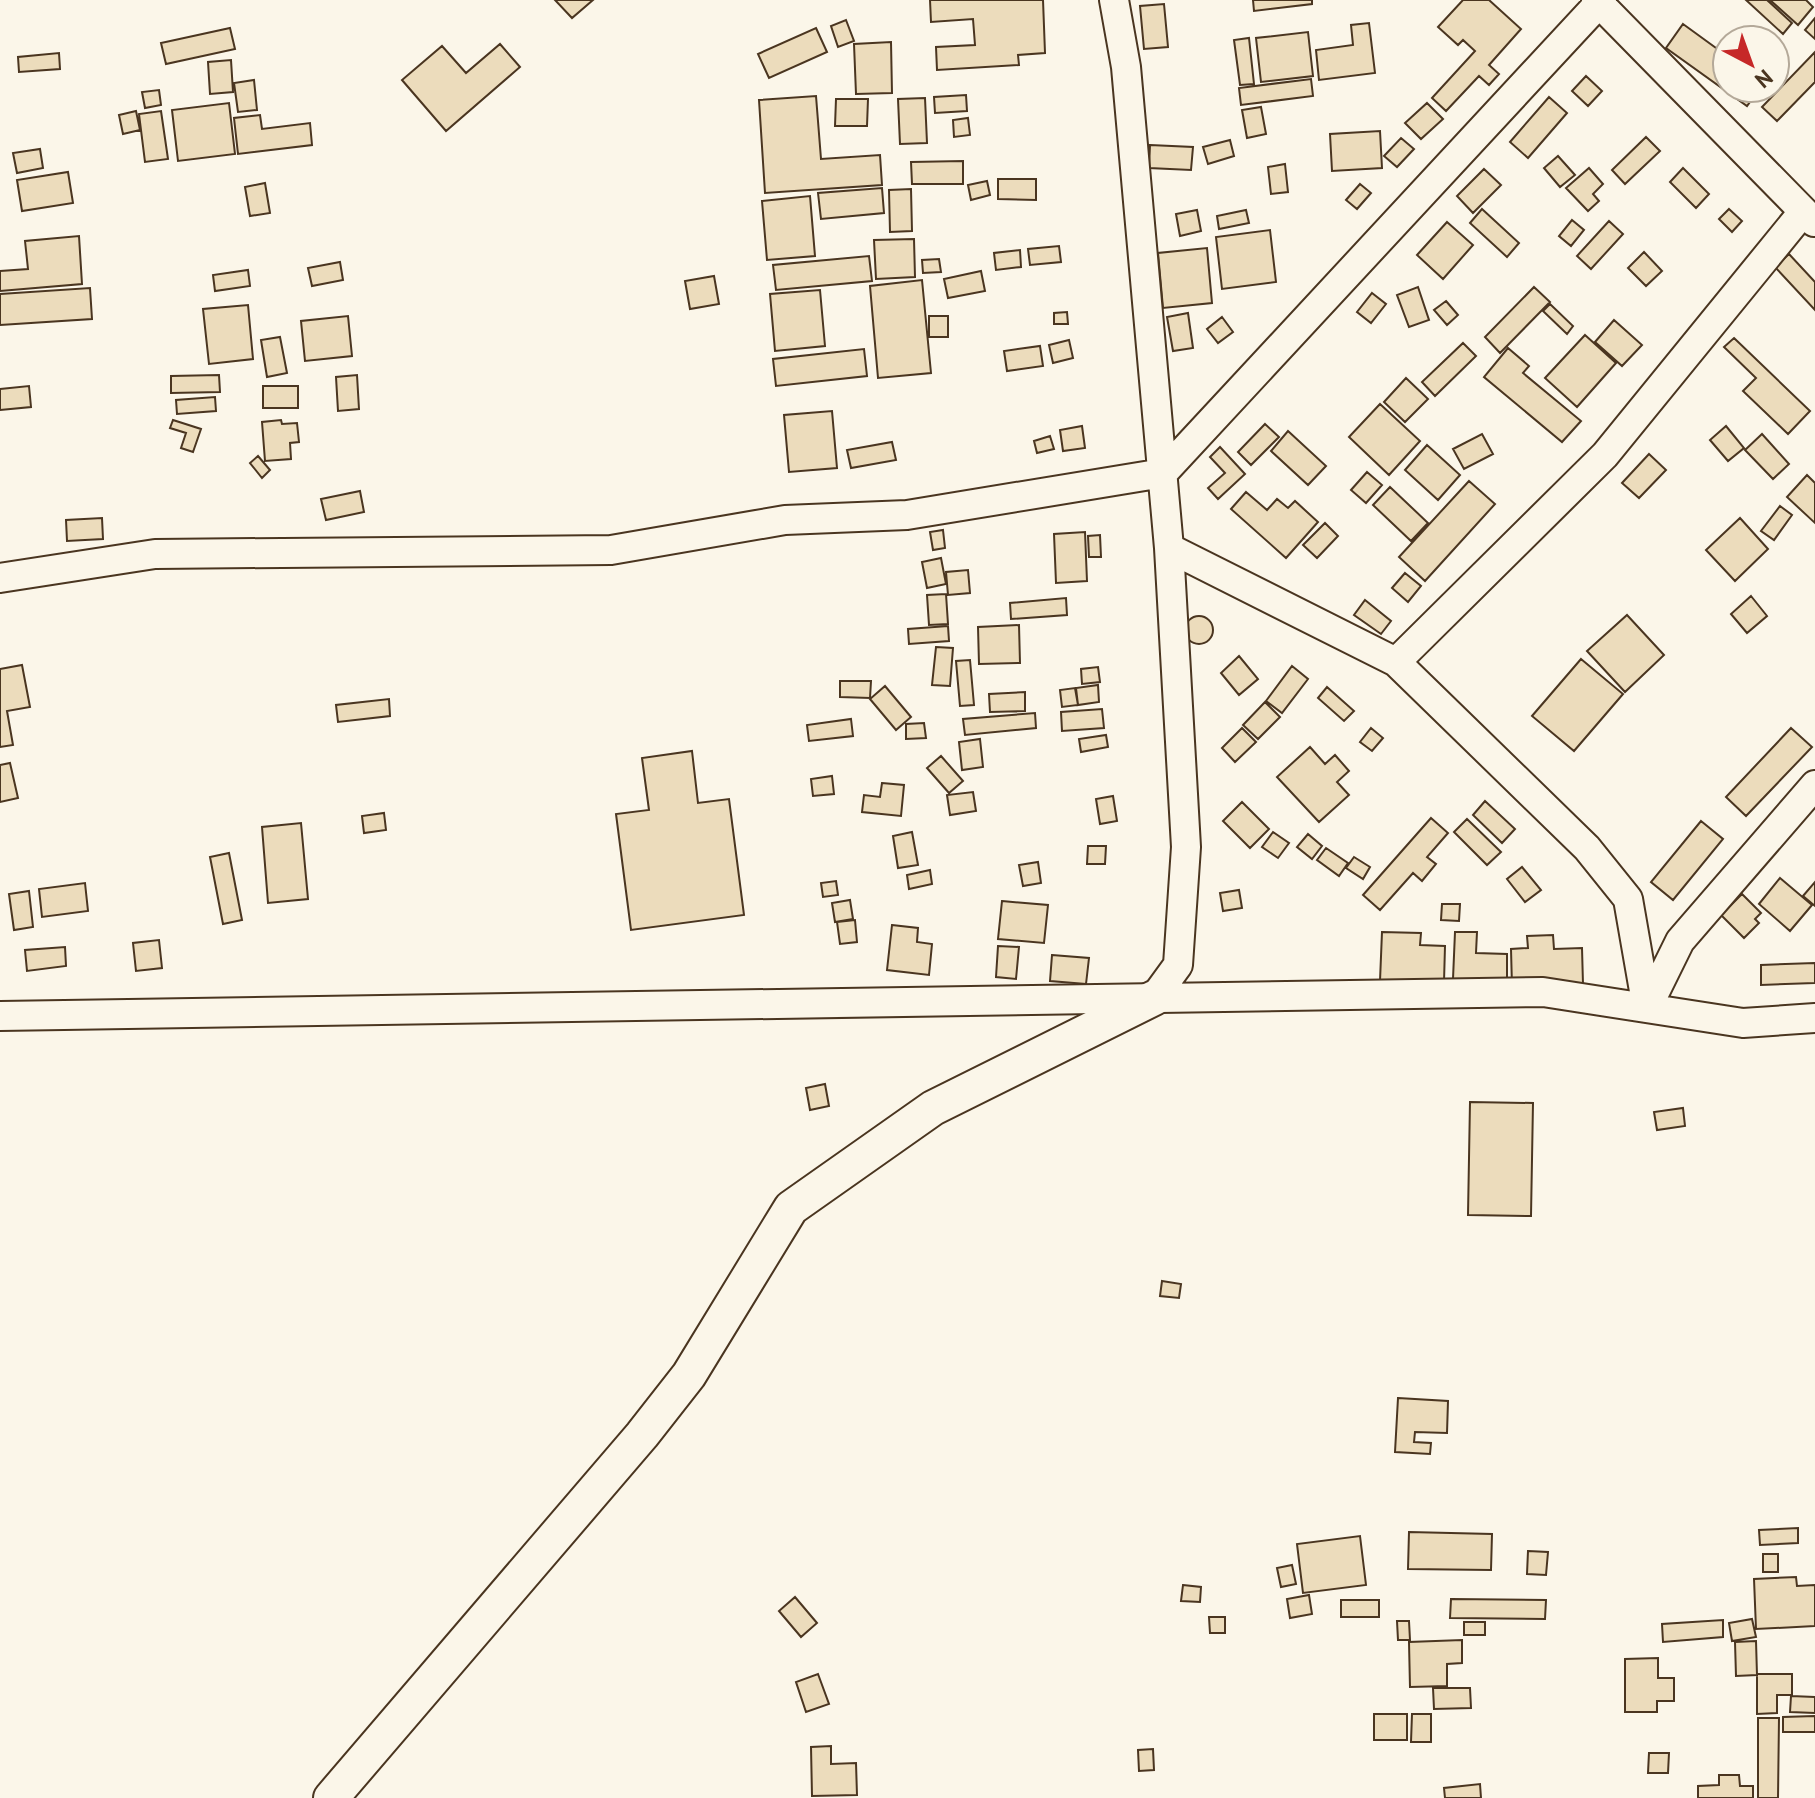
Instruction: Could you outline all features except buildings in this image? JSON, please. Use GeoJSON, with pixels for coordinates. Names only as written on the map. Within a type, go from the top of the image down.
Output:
{"type":"FeatureCollection","features":[{"type":"Feature","properties":{"kind":"street"},"geometry":{"type":"LineString","coordinates":[[331,1798],[652,1423],[689,1375],[791,1208],[933,1108],[1154,998],[1178,965],[1186,847],[1169,548],[1126,67],[1114,0]]}},
{"type":"Feature","properties":{"kind":"street"},"geometry":{"type":"LineString","coordinates":[[0,578],[155,554],[611,550],[785,520],[907,515],[1163,473],[1599,1],[1809,217],[1605,455],[1396,662]]}},
{"type":"Feature","properties":{"kind":"street"},"geometry":{"type":"LineString","coordinates":[[1169,548],[1396,662],[1587,848],[1628,899],[1647,1008]]}},
{"type":"Feature","properties":{"kind":"street"},"geometry":{"type":"LineString","coordinates":[[1647,1008],[1680,941],[1815,785]]}},
{"type":"Feature","properties":{"kind":"street"},"geometry":{"type":"LineString","coordinates":[[0,1016],[1543,992],[1743,1023],[1815,1018]]}}]}
